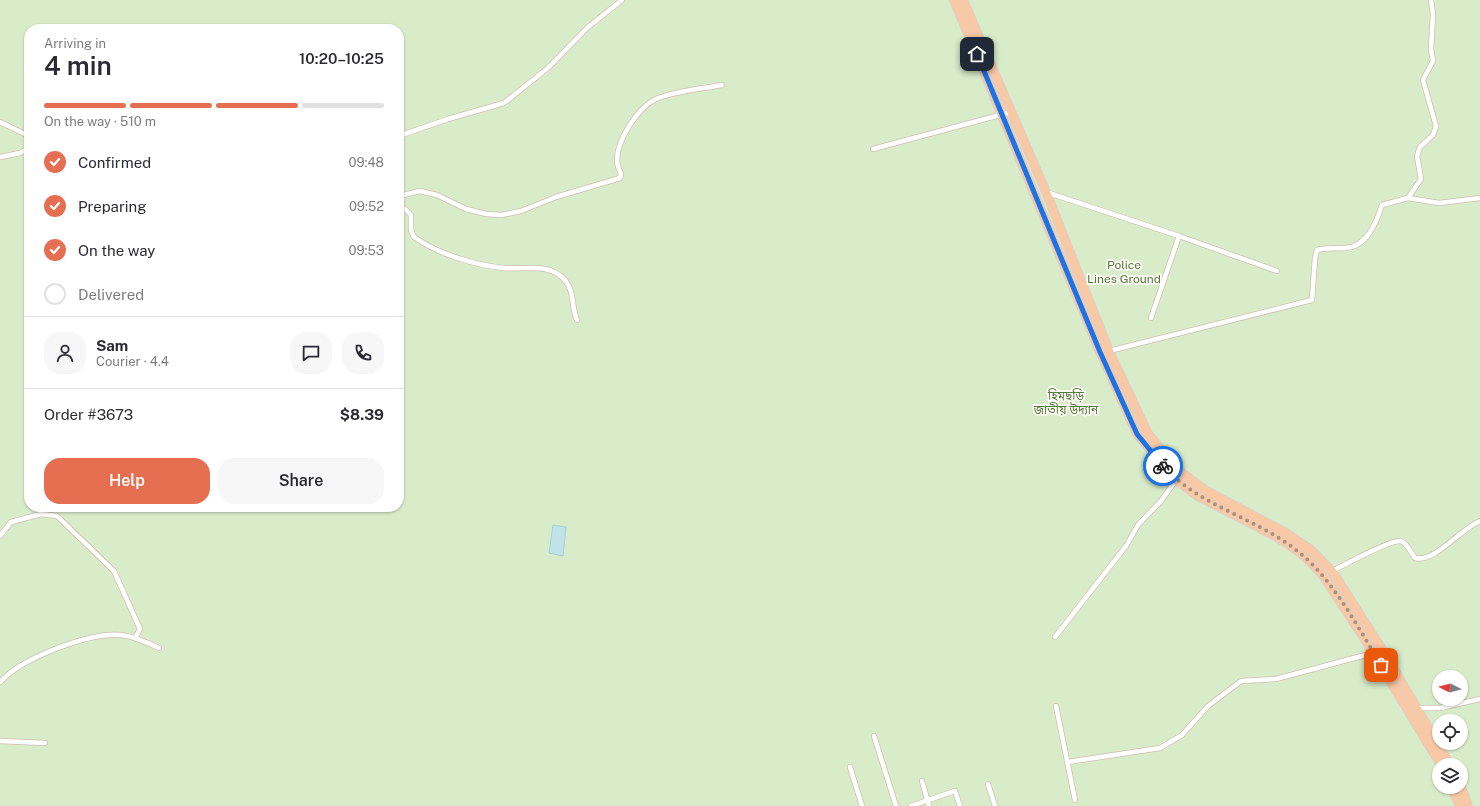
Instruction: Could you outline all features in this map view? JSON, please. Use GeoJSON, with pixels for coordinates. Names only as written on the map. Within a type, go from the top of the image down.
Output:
{"type":"FeatureCollection","features":[{"type":"Feature","properties":{"kind":"highway"},"geometry":{"type":"LineString","coordinates":[[954,0],[1046,192],[1109,350],[1148,434],[1182,473],[1205,490],[1286,532],[1311,550],[1332,571],[1368,636],[1373,653],[1437,758]]}},
{"type":"Feature","properties":{"kind":"highway"},"geometry":{"type":"LineString","coordinates":[[963,0],[1007,113],[1044,215],[1100,352],[1137,434],[1176,480],[1198,496],[1277,537],[1301,554],[1322,574],[1368,636],[1417,708],[1446,758]]}},
{"type":"Feature","properties":{"kind":"highway"},"geometry":{"type":"LineString","coordinates":[[1044,215],[1053,209]]}},
{"type":"Feature","properties":{"kind":"highway"},"geometry":{"type":"LineString","coordinates":[[1454,794],[1460,806]]}},
{"type":"Feature","properties":{"kind":"highway"},"geometry":{"type":"LineString","coordinates":[[1464,794],[1468,806]]}},
{"type":"Feature","properties":{"kind":"street"},"geometry":{"type":"LineString","coordinates":[[404,134],[448,119],[504,103],[544,72],[587,28],[622,0]]}},
{"type":"Feature","properties":{"kind":"street"},"geometry":{"type":"LineString","coordinates":[[1408,198],[1421,179],[1417,156],[1420,147],[1433,135],[1436,126],[1423,80],[1433,62],[1431,49],[1433,14],[1431,0]]}},
{"type":"Feature","properties":{"kind":"street"},"geometry":{"type":"LineString","coordinates":[[404,195],[420,191],[436,195],[466,209],[486,214],[501,215],[521,211],[556,198],[620,178],[621,174],[617,165],[617,154],[624,133],[637,116],[653,100],[664,96],[722,85]]}},
{"type":"Feature","properties":{"kind":"street"},"geometry":{"type":"LineString","coordinates":[[873,149],[1007,113]]}},
{"type":"Feature","properties":{"kind":"street"},"geometry":{"type":"LineString","coordinates":[[0,122],[24,134]]}},
{"type":"Feature","properties":{"kind":"street"},"geometry":{"type":"LineString","coordinates":[[0,157],[24,151]]}},
{"type":"Feature","properties":{"kind":"street"},"geometry":{"type":"LineString","coordinates":[[1046,192],[1277,271]]}},
{"type":"Feature","properties":{"kind":"street"},"geometry":{"type":"LineString","coordinates":[[1109,350],[1312,300],[1317,250],[1326,247],[1346,248],[1358,244],[1368,235],[1377,220],[1382,205],[1408,198],[1439,203],[1480,198]]}},
{"type":"Feature","properties":{"kind":"street"},"geometry":{"type":"LineString","coordinates":[[404,208],[411,215],[411,230],[414,237],[451,255],[504,268],[544,268],[560,276],[570,287],[574,300],[574,314],[577,320]]}},
{"type":"Feature","properties":{"kind":"street"},"geometry":{"type":"LineString","coordinates":[[1151,318],[1178,236]]}},
{"type":"Feature","properties":{"kind":"street"},"geometry":{"type":"LineString","coordinates":[[1055,637],[1126,546],[1138,525],[1161,501],[1176,480]]}},
{"type":"Feature","properties":{"kind":"street"},"geometry":{"type":"LineString","coordinates":[[0,536],[11,522],[41,514],[57,516],[114,571],[140,630],[135,638]]}},
{"type":"Feature","properties":{"kind":"street"},"geometry":{"type":"LineString","coordinates":[[1332,571],[1370,551],[1398,542],[1404,544],[1415,558],[1426,558],[1434,555],[1470,525],[1480,521]]}},
{"type":"Feature","properties":{"kind":"street"},"geometry":{"type":"LineString","coordinates":[[0,682],[14,669],[41,654],[100,636],[121,635],[135,638],[159,648]]}},
{"type":"Feature","properties":{"kind":"street"},"geometry":{"type":"LineString","coordinates":[[1068,762],[1160,748],[1182,735],[1208,706],[1241,681],[1276,679],[1373,653]]}},
{"type":"Feature","properties":{"kind":"street"},"geometry":{"type":"LineString","coordinates":[[1417,708],[1440,708],[1480,699]]}},
{"type":"Feature","properties":{"kind":"street"},"geometry":{"type":"LineString","coordinates":[[1056,706],[1075,800]]}},
{"type":"Feature","properties":{"kind":"street"},"geometry":{"type":"LineString","coordinates":[[874,736],[896,806]]}},
{"type":"Feature","properties":{"kind":"street"},"geometry":{"type":"LineString","coordinates":[[0,741],[45,743]]}},
{"type":"Feature","properties":{"kind":"street"},"geometry":{"type":"LineString","coordinates":[[850,767],[862,806]]}},
{"type":"Feature","properties":{"kind":"street"},"geometry":{"type":"LineString","coordinates":[[922,780],[929,806]]}},
{"type":"Feature","properties":{"kind":"street"},"geometry":{"type":"LineString","coordinates":[[988,784],[994,806]]}},
{"type":"Feature","properties":{"kind":"street"},"geometry":{"type":"LineString","coordinates":[[911,806],[954,791],[960,806]]}},
{"type":"Feature","properties":{"kind":"green space","name":"হিমছড়ি জাতীয় উদ্যান"},"geometry":{"type":"Polygon","coordinates":[[[0,0],[1480,0],[1480,806],[0,806],[0,0]]]}},
{"type":"Feature","properties":{"kind":"water"},"geometry":{"type":"Polygon","coordinates":[[[553,525],[566,527],[563,556],[549,553],[553,525]]]}},
{"type":"Feature","properties":{"kind":"way so far"},"geometry":{"type":"LineString","coordinates":[[1163,466],[1176,480],[1198,496],[1254,524],[1277,537],[1301,554],[1322,574],[1381,665]]}},
{"type":"Feature","properties":{"kind":"route"},"geometry":{"type":"LineString","coordinates":[[977,54],[1100,352],[1137,434],[1163,466]]}},
{"type":"Feature","properties":{"kind":"park label","name":"Police Lines Ground"},"geometry":{"type":"Point","coordinates":[1124,272]}}]}
